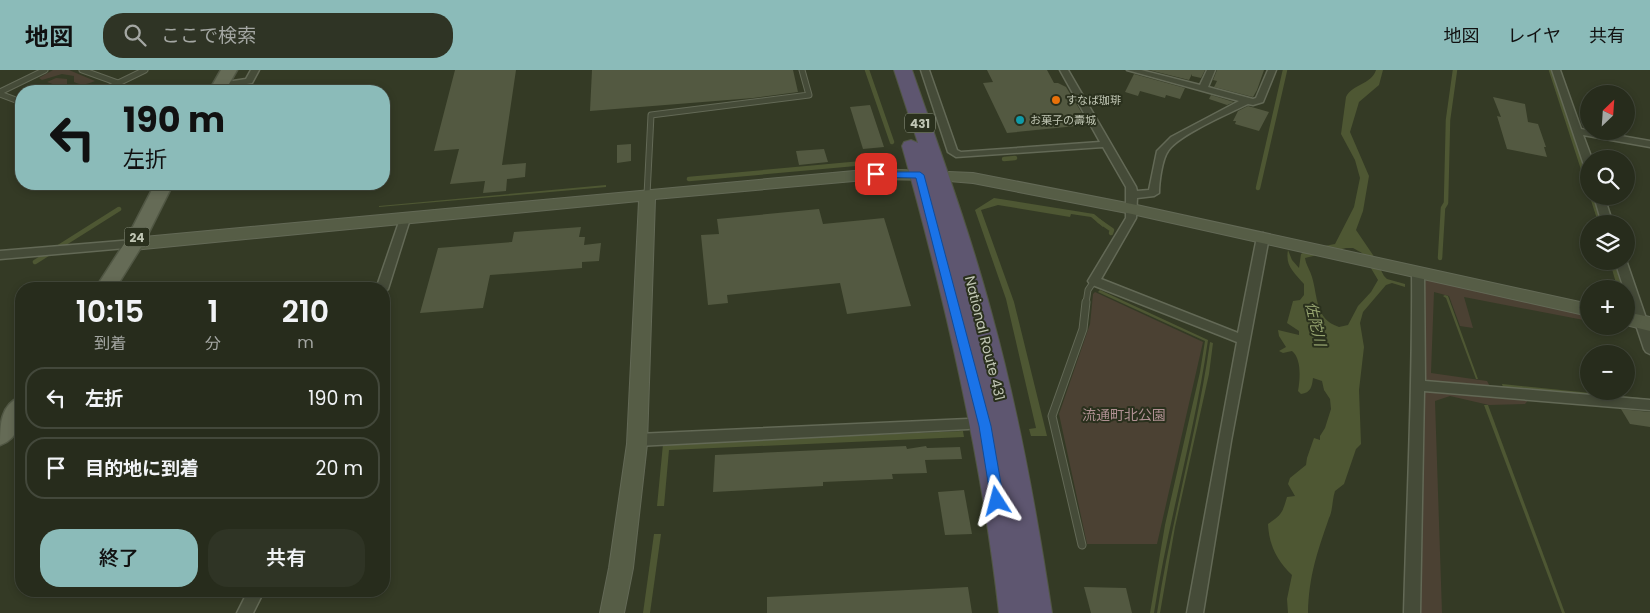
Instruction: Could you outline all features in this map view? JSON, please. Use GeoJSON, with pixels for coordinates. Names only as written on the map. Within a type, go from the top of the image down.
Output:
{"type":"FeatureCollection","features":[{"type":"Feature","properties":{"kind":"highway","name":"National Route 431"},"geometry":{"type":"LineString","coordinates":[[888,70],[928,175],[969,271],[1001,398],[1028,541],[1037,613]]}},
{"type":"Feature","properties":{"kind":"highway","name":"National Route 431"},"geometry":{"type":"LineString","coordinates":[[903,70],[985,426],[1014,613]]}},
{"type":"Feature","properties":{"kind":"main road"},"geometry":{"type":"LineString","coordinates":[[221,85],[229,70]]}},
{"type":"Feature","properties":{"kind":"main road","name":"24"},"geometry":{"type":"LineString","coordinates":[[109,282],[133,244],[161,190]]}},
{"type":"Feature","properties":{"kind":"main road"},"geometry":{"type":"LineString","coordinates":[[0,436],[15,415]]}},
{"type":"Feature","properties":{"kind":"street"},"geometry":{"type":"LineString","coordinates":[[236,85],[244,83],[255,70]]}},
{"type":"Feature","properties":{"kind":"street"},"geometry":{"type":"LineString","coordinates":[[925,70],[953,152],[960,154],[1108,144]]}},
{"type":"Feature","properties":{"kind":"street"},"geometry":{"type":"LineString","coordinates":[[1064,70],[1127,178],[1132,202],[1131,218],[1094,281],[1242,340]]}},
{"type":"Feature","properties":{"kind":"street"},"geometry":{"type":"LineString","coordinates":[[1131,70],[1252,102],[1260,100],[1272,70]]}},
{"type":"Feature","properties":{"kind":"street"},"geometry":{"type":"LineString","coordinates":[[1203,88],[1210,70]]}},
{"type":"Feature","properties":{"kind":"street"},"geometry":{"type":"LineString","coordinates":[[1556,70],[1584,150]]}},
{"type":"Feature","properties":{"kind":"street"},"geometry":{"type":"LineString","coordinates":[[1132,202],[1154,193],[1154,184],[1162,151],[1174,139],[1248,100]]}},
{"type":"Feature","properties":{"kind":"street"},"geometry":{"type":"LineString","coordinates":[[1577,131],[1650,144]]}},
{"type":"Feature","properties":{"kind":"street"},"geometry":{"type":"LineString","coordinates":[[0,255],[876,174],[928,175],[973,178],[1132,202],[1267,238],[1580,308]]}},
{"type":"Feature","properties":{"kind":"street"},"geometry":{"type":"LineString","coordinates":[[612,613],[621,568],[637,440],[646,195]]}},
{"type":"Feature","properties":{"kind":"street"},"geometry":{"type":"LineString","coordinates":[[384,282],[405,219]]}},
{"type":"Feature","properties":{"kind":"street"},"geometry":{"type":"LineString","coordinates":[[1195,613],[1242,340],[1267,238]]}},
{"type":"Feature","properties":{"kind":"street"},"geometry":{"type":"LineString","coordinates":[[1624,270],[1639,321],[1650,348]]}},
{"type":"Feature","properties":{"kind":"street"},"geometry":{"type":"LineString","coordinates":[[1412,271],[1418,385],[1412,613]]}},
{"type":"Feature","properties":{"kind":"street"},"geometry":{"type":"LineString","coordinates":[[1418,385],[1650,405]]}},
{"type":"Feature","properties":{"kind":"street"},"geometry":{"type":"LineString","coordinates":[[637,440],[968,424]]}},
{"type":"Feature","properties":{"kind":"street"},"geometry":{"type":"LineString","coordinates":[[245,613],[253,597]]}},
{"type":"Feature","properties":{"kind":"lane"},"geometry":{"type":"LineString","coordinates":[[16,85],[45,70]]}},
{"type":"Feature","properties":{"kind":"lane"},"geometry":{"type":"LineString","coordinates":[[82,70],[118,83]]}},
{"type":"Feature","properties":{"kind":"lane"},"geometry":{"type":"LineString","coordinates":[[114,85],[144,70]]}},
{"type":"Feature","properties":{"kind":"lane"},"geometry":{"type":"LineString","coordinates":[[646,195],[651,115],[809,96],[802,70]]}},
{"type":"Feature","properties":{"kind":"lane"},"geometry":{"type":"LineString","coordinates":[[0,93],[15,85]]}},
{"type":"Feature","properties":{"kind":"lane"},"geometry":{"type":"LineString","coordinates":[[0,93],[15,99]]}},
{"type":"Feature","properties":{"kind":"lane"},"geometry":{"type":"LineString","coordinates":[[1082,545],[1052,416],[1083,329],[1088,290],[1094,281]]}},
{"type":"Feature","properties":{"kind":"green space"},"geometry":{"type":"Polygon","coordinates":[[[53,70],[69,70],[95,81],[80,84],[74,82],[74,76],[62,74],[42,80],[39,78],[53,70]]]}},
{"type":"Feature","properties":{"kind":"green space"},"geometry":{"type":"Polygon","coordinates":[[[56,78],[67,79],[67,85],[56,85],[47,82],[56,78]]]}},
{"type":"Feature","properties":{"kind":"green space"},"geometry":{"type":"Polygon","coordinates":[[[1426,279],[1580,314],[1580,319],[1464,297],[1473,328],[1460,326],[1449,296],[1434,292],[1431,373],[1487,381],[1492,390],[1431,384],[1422,375],[1423,283],[1426,279]]]}},
{"type":"Feature","properties":{"kind":"green space","name":"流通町北公園"},"geometry":{"type":"Polygon","coordinates":[[[1095,292],[1203,342],[1157,544],[1087,544],[1059,414],[1090,324],[1093,294],[1095,292]]]}},
{"type":"Feature","properties":{"kind":"green space"},"geometry":{"type":"Polygon","coordinates":[[[1422,390],[1530,398],[1525,404],[1489,405],[1450,396],[1435,401],[1442,613],[1417,613],[1422,390]]]}},
{"type":"Feature","properties":{"kind":"water","name":"佐陀川"},"geometry":{"type":"Polygon","coordinates":[[[1376,70],[1383,70],[1379,85],[1359,102],[1350,132],[1369,176],[1363,211],[1356,230],[1373,255],[1384,276],[1387,279],[1405,284],[1405,287],[1392,283],[1386,285],[1363,312],[1360,323],[1364,347],[1359,390],[1361,444],[1356,449],[1344,484],[1335,491],[1331,512],[1314,564],[1308,613],[1288,613],[1287,599],[1292,575],[1282,564],[1275,552],[1270,539],[1268,524],[1281,513],[1287,497],[1295,496],[1288,484],[1290,478],[1306,465],[1314,438],[1320,440],[1331,409],[1330,399],[1324,390],[1322,381],[1313,378],[1309,391],[1301,394],[1298,391],[1300,376],[1297,359],[1292,351],[1283,353],[1279,351],[1286,347],[1279,336],[1278,330],[1299,335],[1299,331],[1287,323],[1293,301],[1300,300],[1304,295],[1304,284],[1289,265],[1287,256],[1288,250],[1292,260],[1299,268],[1301,254],[1309,249],[1335,244],[1354,207],[1360,178],[1355,160],[1341,134],[1346,97],[1353,89],[1374,75],[1376,70]],[[1353,248],[1305,258],[1321,313],[1331,323],[1339,327],[1348,325],[1358,306],[1371,292],[1378,280],[1362,253],[1353,248]]]}},
{"type":"Feature","properties":{"kind":"water"},"geometry":{"type":"Polygon","coordinates":[[[606,185],[606,187],[379,207],[379,206],[606,185]]]}},
{"type":"Feature","properties":{"kind":"water"},"geometry":{"type":"Polygon","coordinates":[[[994,198],[1094,214],[1105,223],[1103,227],[1091,217],[1071,214],[1070,217],[998,205],[981,210],[1014,302],[1047,436],[1031,436],[1029,429],[1036,428],[1006,299],[975,210],[994,198]]]}},
{"type":"Feature","properties":{"kind":"water"},"geometry":{"type":"Polygon","coordinates":[[[1100,290],[1208,340],[1203,374],[1154,613],[1150,613],[1165,525],[1200,372],[1205,341],[1098,292],[1100,290]]]}},
{"type":"Feature","properties":{"kind":"water"},"geometry":{"type":"Polygon","coordinates":[[[1443,296],[1448,296],[1478,379],[1476,379],[1446,298],[1443,296]]]}},
{"type":"Feature","properties":{"kind":"water"},"geometry":{"type":"Polygon","coordinates":[[[1210,342],[1213,343],[1209,374],[1175,527],[1160,613],[1157,613],[1169,545],[1205,376],[1210,342]]]}},
{"type":"Feature","properties":{"kind":"water"},"geometry":{"type":"Polygon","coordinates":[[[1502,384],[1580,392],[1580,394],[1503,387],[1502,384]]]}},
{"type":"Feature","properties":{"kind":"water"},"geometry":{"type":"Polygon","coordinates":[[[1635,397],[1650,399],[1650,401],[1635,400],[1635,397]]]}},
{"type":"Feature","properties":{"kind":"water"},"geometry":{"type":"Polygon","coordinates":[[[1484,405],[1488,405],[1565,613],[1562,613],[1484,405]]]}},
{"type":"Feature","properties":{"kind":"water"},"geometry":{"type":"Polygon","coordinates":[[[963,431],[964,437],[669,450],[664,506],[657,506],[663,444],[963,431]]]}},
{"type":"Feature","properties":{"kind":"water"},"geometry":{"type":"Polygon","coordinates":[[[654,534],[661,534],[650,613],[643,613],[654,534]]]}},
{"type":"Feature","properties":{"kind":"building"},"geometry":{"type":"Polygon","coordinates":[[[455,70],[516,70],[502,165],[526,163],[525,177],[507,179],[506,191],[483,193],[485,181],[450,184],[459,149],[434,151],[455,70]]]}},
{"type":"Feature","properties":{"kind":"building"},"geometry":{"type":"Polygon","coordinates":[[[592,70],[793,70],[798,92],[753,98],[590,111],[592,70]]]}},
{"type":"Feature","properties":{"kind":"building"},"geometry":{"type":"Polygon","coordinates":[[[987,70],[1047,70],[1054,83],[1066,87],[1083,115],[1078,115],[1083,124],[1007,133],[983,83],[993,82],[987,70]]]}},
{"type":"Feature","properties":{"kind":"building"},"geometry":{"type":"Polygon","coordinates":[[[1149,70],[1205,70],[1201,78],[1192,76],[1192,74],[1189,80],[1149,70]]]}},
{"type":"Feature","properties":{"kind":"building"},"geometry":{"type":"Polygon","coordinates":[[[1217,70],[1264,70],[1253,97],[1214,87],[1217,81],[1213,80],[1217,70]]]}},
{"type":"Feature","properties":{"kind":"building"},"geometry":{"type":"Polygon","coordinates":[[[1134,74],[1185,88],[1180,99],[1166,95],[1165,98],[1140,91],[1138,96],[1125,92],[1134,74]]]}},
{"type":"Feature","properties":{"kind":"building"},"geometry":{"type":"Polygon","coordinates":[[[1211,95],[1234,102],[1227,105],[1209,99],[1211,95]]]}},
{"type":"Feature","properties":{"kind":"building"},"geometry":{"type":"Polygon","coordinates":[[[1493,97],[1525,104],[1528,122],[1538,124],[1546,147],[1544,147],[1547,157],[1507,149],[1497,116],[1501,117],[1493,97]]]}},
{"type":"Feature","properties":{"kind":"building"},"geometry":{"type":"Polygon","coordinates":[[[870,105],[884,147],[863,149],[850,107],[870,105]]]}},
{"type":"Feature","properties":{"kind":"building"},"geometry":{"type":"Polygon","coordinates":[[[1248,106],[1269,112],[1259,131],[1235,124],[1236,121],[1233,121],[1238,111],[1248,106]]]}},
{"type":"Feature","properties":{"kind":"building"},"geometry":{"type":"Polygon","coordinates":[[[631,144],[631,161],[617,163],[617,145],[631,144]]]}},
{"type":"Feature","properties":{"kind":"building"},"geometry":{"type":"Polygon","coordinates":[[[824,149],[828,162],[799,165],[796,151],[824,149]]]}},
{"type":"Feature","properties":{"kind":"building"},"geometry":{"type":"Polygon","coordinates":[[[819,209],[823,224],[884,218],[911,306],[847,314],[840,283],[727,295],[728,303],[708,305],[701,235],[719,234],[717,219],[819,209]]]}},
{"type":"Feature","properties":{"kind":"building"},"geometry":{"type":"Polygon","coordinates":[[[581,227],[579,237],[585,237],[584,245],[601,243],[599,261],[582,262],[582,268],[490,275],[483,308],[420,313],[438,248],[512,242],[514,232],[581,227]]]}},
{"type":"Feature","properties":{"kind":"building"},"geometry":{"type":"Polygon","coordinates":[[[1621,409],[1650,412],[1650,427],[1630,424],[1621,409]]]}},
{"type":"Feature","properties":{"kind":"building"},"geometry":{"type":"Polygon","coordinates":[[[906,446],[907,449],[926,446],[927,448],[960,447],[962,459],[925,460],[927,473],[892,474],[893,479],[823,482],[823,486],[713,492],[715,455],[906,446]]]}},
{"type":"Feature","properties":{"kind":"building"},"geometry":{"type":"Polygon","coordinates":[[[964,490],[972,534],[945,535],[938,492],[964,490]]]}},
{"type":"Feature","properties":{"kind":"building"},"geometry":{"type":"Polygon","coordinates":[[[968,587],[972,613],[767,613],[767,597],[968,587]]]}},
{"type":"Feature","properties":{"kind":"building"},"geometry":{"type":"Polygon","coordinates":[[[1084,587],[1126,588],[1132,613],[1091,613],[1084,587]]]}},
{"type":"Feature","properties":{"kind":"waterway"},"geometry":{"type":"LineString","coordinates":[[867,70],[892,142]]}},
{"type":"Feature","properties":{"kind":"waterway"},"geometry":{"type":"LineString","coordinates":[[1258,188],[1285,70]]}},
{"type":"Feature","properties":{"kind":"waterway"},"geometry":{"type":"LineString","coordinates":[[1440,258],[1443,208],[1446,203],[1448,120],[1455,70]]}},
{"type":"Feature","properties":{"kind":"waterway"},"geometry":{"type":"LineString","coordinates":[[1551,70],[1580,159]]}},
{"type":"Feature","properties":{"kind":"waterway"},"geometry":{"type":"LineString","coordinates":[[1004,159],[1015,158]]}},
{"type":"Feature","properties":{"kind":"waterway"},"geometry":{"type":"LineString","coordinates":[[689,179],[864,163]]}},
{"type":"Feature","properties":{"kind":"waterway"},"geometry":{"type":"LineString","coordinates":[[1595,205],[1598,215]]}},
{"type":"Feature","properties":{"kind":"waterway"},"geometry":{"type":"LineString","coordinates":[[35,262],[119,209]]}},
{"type":"Feature","properties":{"kind":"waterway"},"geometry":{"type":"LineString","coordinates":[[1099,221],[1112,230],[1111,233]]}},
{"type":"Feature","properties":{"kind":"waterway"},"geometry":{"type":"LineString","coordinates":[[1615,270],[1617,280]]}},
{"type":"Feature","properties":{"kind":"place","name":"すなば珈琲"},"geometry":{"type":"Point","coordinates":[1056,100]}},
{"type":"Feature","properties":{"kind":"place","name":"お菓子の壽城"},"geometry":{"type":"Point","coordinates":[1020,120]}},
{"type":"Feature","properties":{"kind":"route"},"geometry":{"type":"LineString","coordinates":[[876,174],[920,175],[985,426],[997,501]]}}]}
